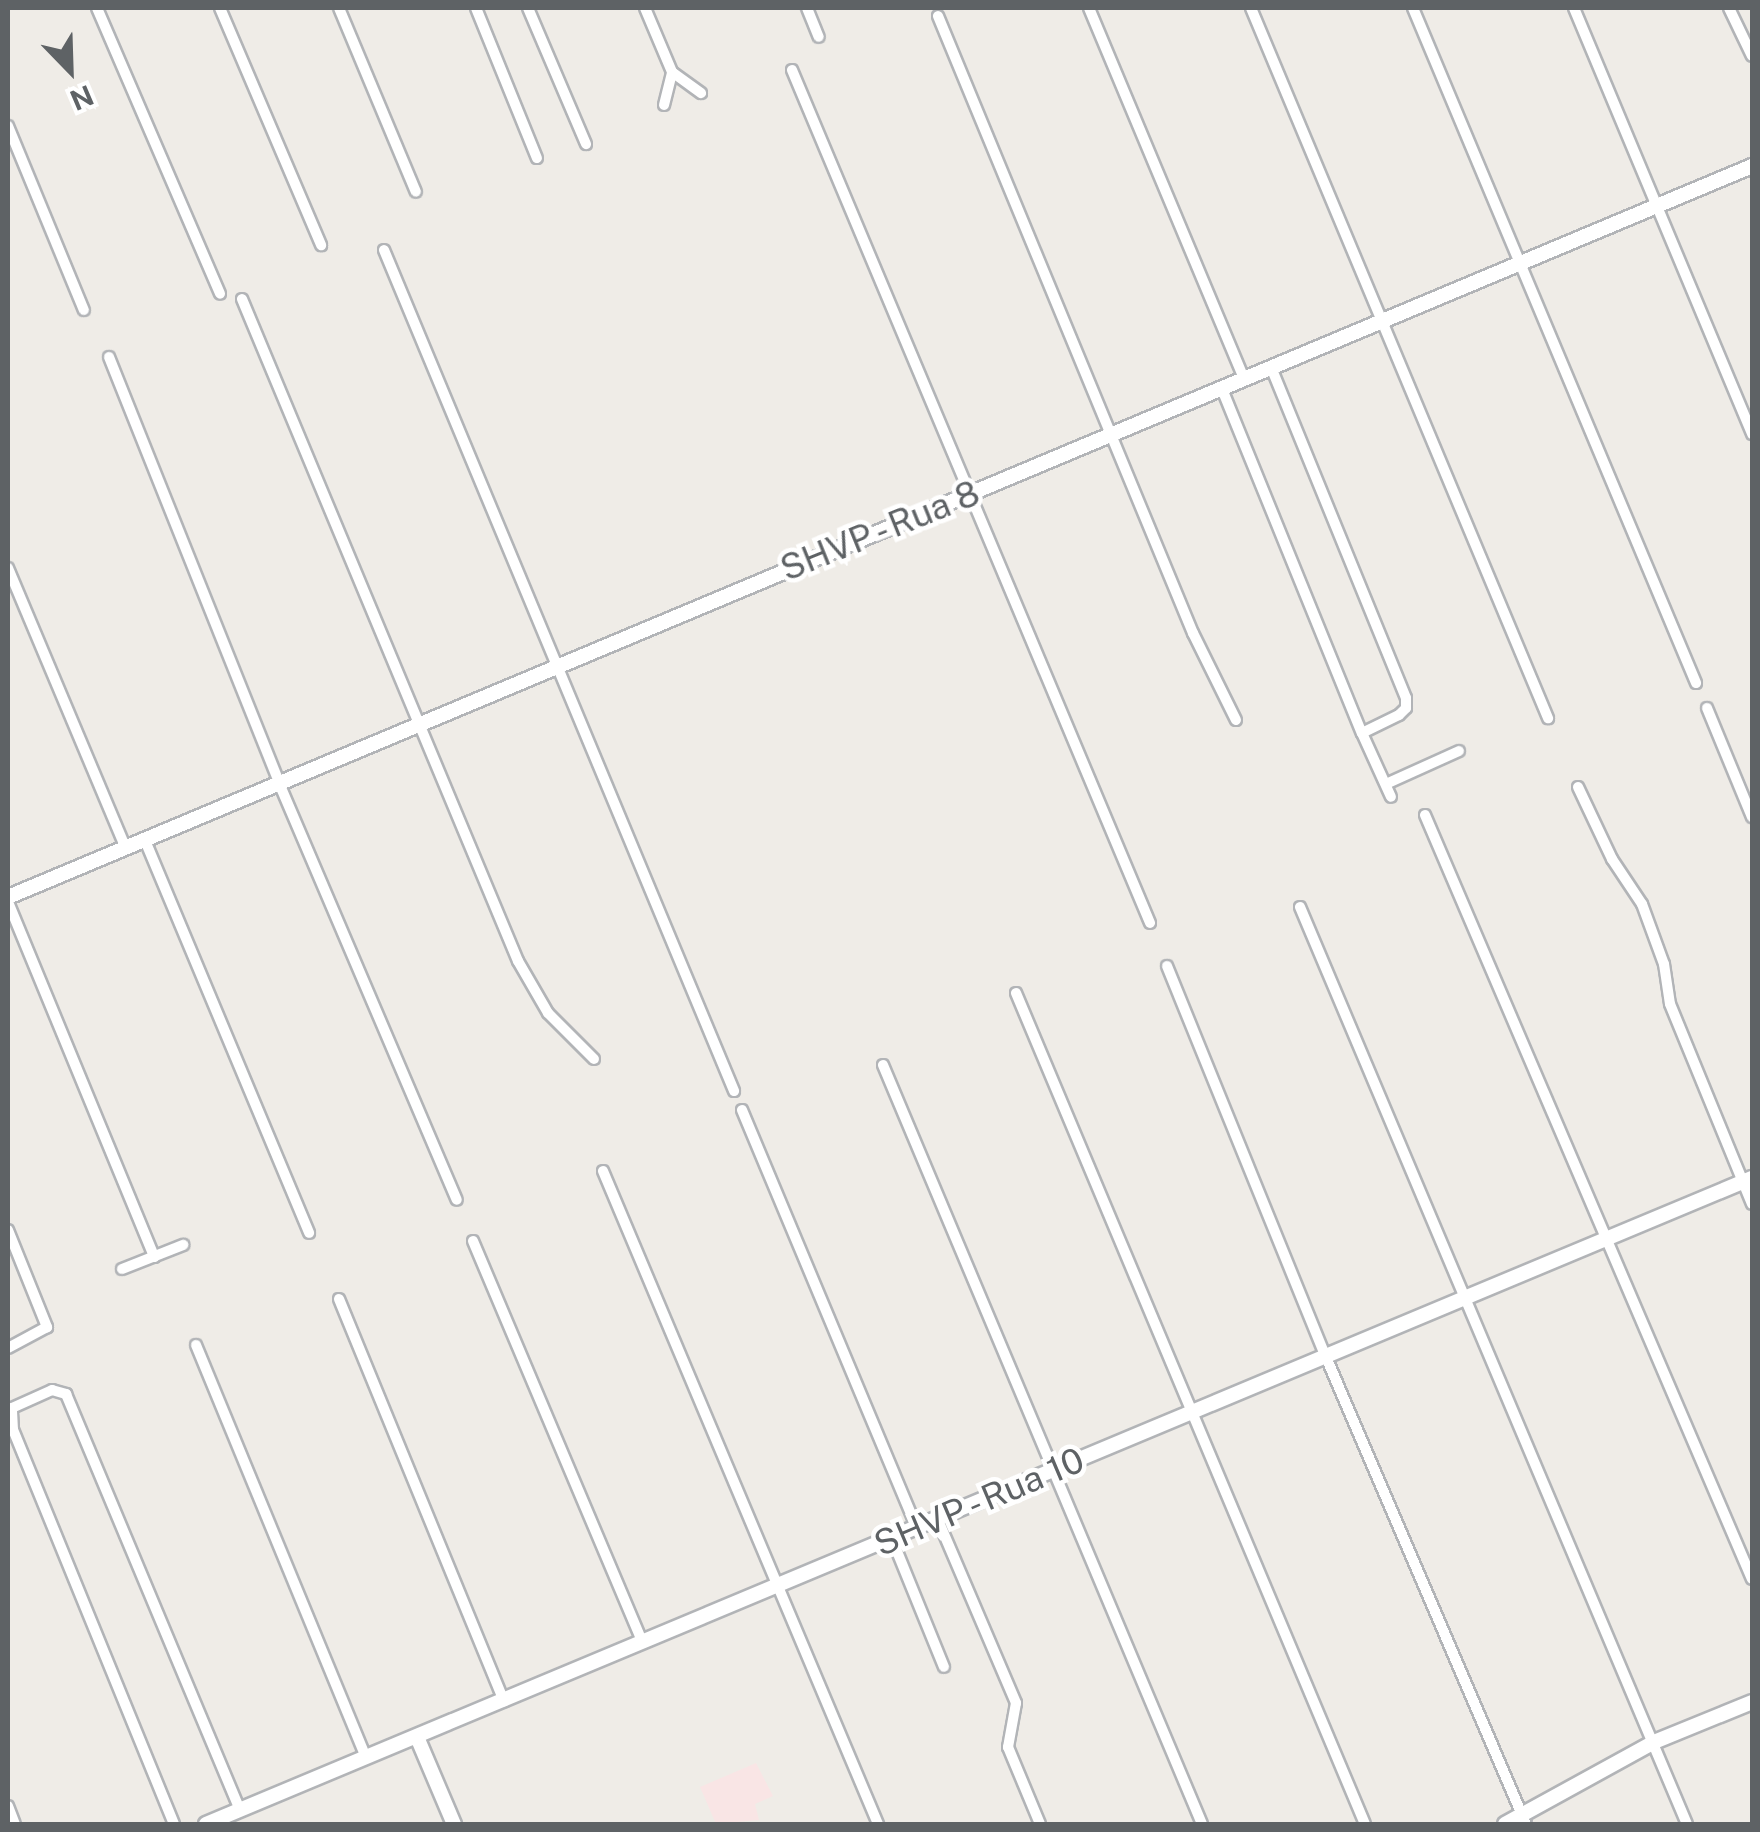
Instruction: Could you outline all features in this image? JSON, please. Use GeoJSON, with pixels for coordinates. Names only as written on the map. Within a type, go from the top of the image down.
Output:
{"type":"FeatureCollection","features":[{"type":"Feature","properties":{"kind":"street"},"geometry":{"type":"LineString","coordinates":[[97,8],[220,294]]}},
{"type":"Feature","properties":{"kind":"street"},"geometry":{"type":"LineString","coordinates":[[220,8],[321,245]]}},
{"type":"Feature","properties":{"kind":"street"},"geometry":{"type":"LineString","coordinates":[[339,8],[416,192]]}},
{"type":"Feature","properties":{"kind":"street"},"geometry":{"type":"LineString","coordinates":[[476,8],[537,158]]}},
{"type":"Feature","properties":{"kind":"street"},"geometry":{"type":"LineString","coordinates":[[528,8],[586,144]]}},
{"type":"Feature","properties":{"kind":"street"},"geometry":{"type":"LineString","coordinates":[[646,8],[672,72],[701,93]]}},
{"type":"Feature","properties":{"kind":"street"},"geometry":{"type":"LineString","coordinates":[[807,8],[819,37]]}},
{"type":"Feature","properties":{"kind":"street"},"geometry":{"type":"LineString","coordinates":[[1089,8],[1244,380]]}},
{"type":"Feature","properties":{"kind":"street"},"geometry":{"type":"LineString","coordinates":[[1251,8],[1548,718]]}},
{"type":"Feature","properties":{"kind":"street"},"geometry":{"type":"LineString","coordinates":[[1413,8],[1696,683]]}},
{"type":"Feature","properties":{"kind":"street"},"geometry":{"type":"LineString","coordinates":[[1574,8],[1752,434]]}},
{"type":"Feature","properties":{"kind":"street"},"geometry":{"type":"LineString","coordinates":[[1729,8],[1752,56]]}},
{"type":"Feature","properties":{"kind":"street"},"geometry":{"type":"LineString","coordinates":[[938,16],[1194,633],[1236,720]]}},
{"type":"Feature","properties":{"kind":"street"},"geometry":{"type":"LineString","coordinates":[[792,70],[1150,923]]}},
{"type":"Feature","properties":{"kind":"street"},"geometry":{"type":"LineString","coordinates":[[664,105],[672,72]]}},
{"type":"Feature","properties":{"kind":"street"},"geometry":{"type":"LineString","coordinates":[[8,126],[84,310]]}},
{"type":"Feature","properties":{"kind":"street","name":"SHVP - Rua 8"},"geometry":{"type":"LineString","coordinates":[[8,899],[144,838],[1752,166]]}},
{"type":"Feature","properties":{"kind":"street"},"geometry":{"type":"LineString","coordinates":[[384,250],[734,1092]]}},
{"type":"Feature","properties":{"kind":"street"},"geometry":{"type":"LineString","coordinates":[[242,299],[527,978],[548,1014],[594,1059]]}},
{"type":"Feature","properties":{"kind":"street"},"geometry":{"type":"LineString","coordinates":[[109,357],[279,783],[457,1200]]}},
{"type":"Feature","properties":{"kind":"street"},"geometry":{"type":"LineString","coordinates":[[1271,368],[1406,698],[1405,711],[1362,733]]}},
{"type":"Feature","properties":{"kind":"street"},"geometry":{"type":"LineString","coordinates":[[1222,389],[1362,733],[1392,797]]}},
{"type":"Feature","properties":{"kind":"street"},"geometry":{"type":"LineString","coordinates":[[8,568],[124,847]]}},
{"type":"Feature","properties":{"kind":"street"},"geometry":{"type":"LineString","coordinates":[[1707,708],[1752,818]]}},
{"type":"Feature","properties":{"kind":"street"},"geometry":{"type":"LineString","coordinates":[[1386,784],[1459,751]]}},
{"type":"Feature","properties":{"kind":"street"},"geometry":{"type":"LineString","coordinates":[[1578,787],[1612,859],[1642,904],[1664,964],[1670,1004],[1748,1180],[1752,1204]]}},
{"type":"Feature","properties":{"kind":"street"},"geometry":{"type":"LineString","coordinates":[[1424,815],[1748,1555],[1752,1579]]}},
{"type":"Feature","properties":{"kind":"street"},"geometry":{"type":"LineString","coordinates":[[144,838],[309,1233]]}},
{"type":"Feature","properties":{"kind":"street"},"geometry":{"type":"LineString","coordinates":[[8,899],[154,1257]]}},
{"type":"Feature","properties":{"kind":"street"},"geometry":{"type":"LineString","coordinates":[[1300,907],[1687,1824]]}},
{"type":"Feature","properties":{"kind":"street"},"geometry":{"type":"LineString","coordinates":[[1166,966],[1326,1357],[1524,1820]]}},
{"type":"Feature","properties":{"kind":"street"},"geometry":{"type":"LineString","coordinates":[[1016,993],[1364,1824]]}},
{"type":"Feature","properties":{"kind":"street"},"geometry":{"type":"LineString","coordinates":[[883,1064],[1202,1824]]}},
{"type":"Feature","properties":{"kind":"street"},"geometry":{"type":"LineString","coordinates":[[742,1110],[917,1528]]}},
{"type":"Feature","properties":{"kind":"street"},"geometry":{"type":"LineString","coordinates":[[604,1170],[878,1824]]}},
{"type":"Feature","properties":{"kind":"street","name":"SHVP - Rua 10"},"geometry":{"type":"LineString","coordinates":[[206,1824],[1748,1180]]}},
{"type":"Feature","properties":{"kind":"street"},"geometry":{"type":"LineString","coordinates":[[8,1230],[47,1319],[41,1334],[8,1348]]}},
{"type":"Feature","properties":{"kind":"street"},"geometry":{"type":"LineString","coordinates":[[473,1241],[643,1643]]}},
{"type":"Feature","properties":{"kind":"street"},"geometry":{"type":"LineString","coordinates":[[122,1269],[183,1245]]}},
{"type":"Feature","properties":{"kind":"street"},"geometry":{"type":"LineString","coordinates":[[338,1299],[504,1701]]}},
{"type":"Feature","properties":{"kind":"street"},"geometry":{"type":"LineString","coordinates":[[196,1345],[366,1758]]}},
{"type":"Feature","properties":{"kind":"street"},"geometry":{"type":"LineString","coordinates":[[174,1824],[13,1430],[12,1408],[52,1390],[66,1394],[240,1810]]}},
{"type":"Feature","properties":{"kind":"street"},"geometry":{"type":"LineString","coordinates":[[938,1520],[1016,1703],[1008,1747],[1040,1824]]}},
{"type":"Feature","properties":{"kind":"street"},"geometry":{"type":"LineString","coordinates":[[892,1539],[944,1667]]}},
{"type":"Feature","properties":{"kind":"street"},"geometry":{"type":"LineString","coordinates":[[1505,1824],[1524,1820],[1654,1742],[1752,1702]]}},
{"type":"Feature","properties":{"kind":"street"},"geometry":{"type":"LineString","coordinates":[[418,1737],[454,1824]]}},
{"type":"Feature","properties":{"kind":"street"},"geometry":{"type":"LineString","coordinates":[[8,1806],[15,1824]]}},
{"type":"Feature","properties":{"kind":"shaded area"},"geometry":{"type":"Polygon","coordinates":[[[756,1763],[773,1796],[755,1804],[759,1820],[716,1824],[700,1787],[756,1763]]]}}]}
